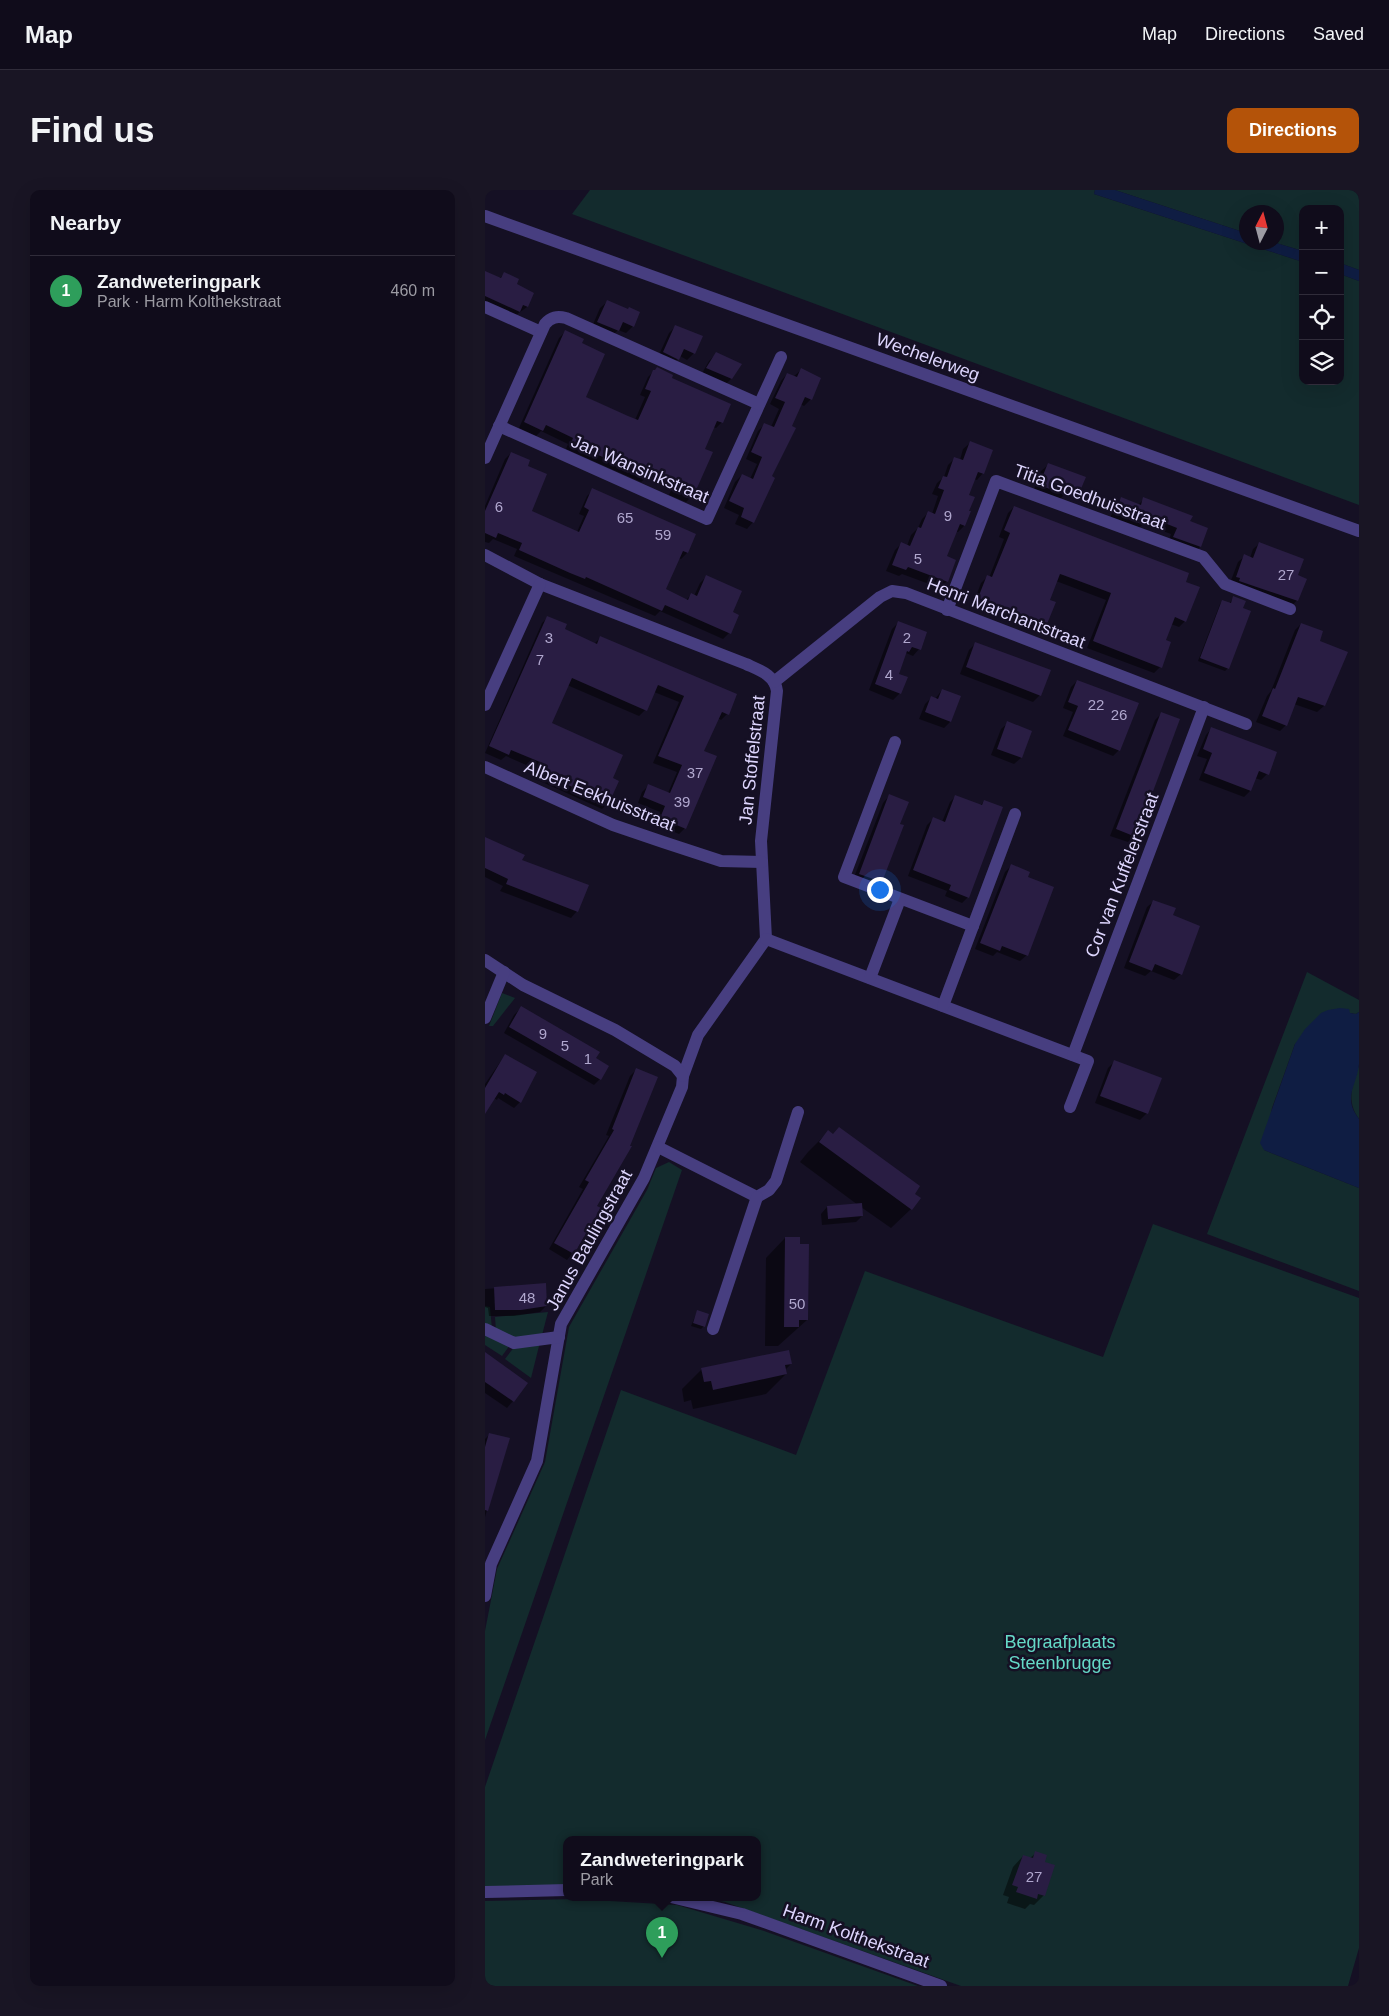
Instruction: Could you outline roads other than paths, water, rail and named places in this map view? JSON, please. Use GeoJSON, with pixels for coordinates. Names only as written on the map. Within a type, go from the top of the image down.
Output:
{"type":"FeatureCollection","features":[{"type":"Feature","properties":{"kind":"street","name":"Wechelerweg"},"geometry":{"type":"LineString","coordinates":[[485,216],[1359,531]]}},
{"type":"Feature","properties":{"kind":"street"},"geometry":{"type":"LineString","coordinates":[[485,307],[541,332]]}},
{"type":"Feature","properties":{"kind":"street"},"geometry":{"type":"LineString","coordinates":[[485,458],[541,332],[549,319],[555,317],[566,318],[759,404]]}},
{"type":"Feature","properties":{"kind":"street","name":"Jan Wansinkstraat"},"geometry":{"type":"LineString","coordinates":[[499,426],[707,520],[781,357]]}},
{"type":"Feature","properties":{"kind":"street","name":"Titia Goedhuisstraat"},"geometry":{"type":"LineString","coordinates":[[947,610],[996,481],[1203,557],[1225,584],[1290,609]]}},
{"type":"Feature","properties":{"kind":"street","name":"Jan Stoffelstraat"},"geometry":{"type":"LineString","coordinates":[[485,554],[540,584],[746,664],[766,674],[775,682],[777,691],[761,841],[765,938]]}},
{"type":"Feature","properties":{"kind":"street"},"geometry":{"type":"LineString","coordinates":[[485,705],[540,584]]}},
{"type":"Feature","properties":{"kind":"street","name":"Henri Marchantstraat"},"geometry":{"type":"LineString","coordinates":[[775,682],[886,593],[892,591],[903,592],[1246,724]]}},
{"type":"Feature","properties":{"kind":"street","name":"Cor van Kuffelerstraat"},"geometry":{"type":"LineString","coordinates":[[1073,1055],[1204,707]]}},
{"type":"Feature","properties":{"kind":"street"},"geometry":{"type":"LineString","coordinates":[[895,742],[844,877],[973,926]]}},
{"type":"Feature","properties":{"kind":"street","name":"Albert Eekhuisstraat"},"geometry":{"type":"LineString","coordinates":[[485,767],[613,825],[721,861],[762,862]]}},
{"type":"Feature","properties":{"kind":"street"},"geometry":{"type":"LineString","coordinates":[[943,1006],[1015,814]]}},
{"type":"Feature","properties":{"kind":"street"},"geometry":{"type":"LineString","coordinates":[[870,978],[900,899]]}},
{"type":"Feature","properties":{"kind":"street"},"geometry":{"type":"LineString","coordinates":[[683,1076],[698,1035],[765,938],[1088,1061],[1070,1107]]}},
{"type":"Feature","properties":{"kind":"street"},"geometry":{"type":"LineString","coordinates":[[485,960],[529,988],[615,1030],[675,1066],[683,1076]]}},
{"type":"Feature","properties":{"kind":"street"},"geometry":{"type":"LineString","coordinates":[[485,1018],[504,972]]}},
{"type":"Feature","properties":{"kind":"street","name":"Janus Baulingstraat"},"geometry":{"type":"LineString","coordinates":[[485,1596],[491,1564],[537,1461],[561,1324],[644,1178],[682,1087],[683,1076]]}},
{"type":"Feature","properties":{"kind":"street"},"geometry":{"type":"LineString","coordinates":[[713,1329],[757,1197],[769,1190],[776,1181],[799,1112]]}},
{"type":"Feature","properties":{"kind":"street"},"geometry":{"type":"LineString","coordinates":[[658,1147],[757,1197]]}},
{"type":"Feature","properties":{"kind":"street"},"geometry":{"type":"LineString","coordinates":[[485,1329],[514,1343],[559,1338]]}},
{"type":"Feature","properties":{"kind":"street"},"geometry":{"type":"LineString","coordinates":[[485,1892],[563,1890]]}},
{"type":"Feature","properties":{"kind":"street","name":"Harm Kolthekstraat"},"geometry":{"type":"LineString","coordinates":[[688,1901],[742,1914],[941,1986]]}},
{"type":"Feature","properties":{"kind":"water"},"geometry":{"type":"Polygon","coordinates":[[[1095,190],[1115,190],[1239,231],[1239,241],[1094,194],[1095,190]]]}},
{"type":"Feature","properties":{"kind":"water"},"geometry":{"type":"Polygon","coordinates":[[[1284,245],[1299,250],[1299,261],[1266,250],[1284,250],[1284,245]]]}},
{"type":"Feature","properties":{"kind":"water"},"geometry":{"type":"Polygon","coordinates":[[[1344,264],[1359,270],[1359,281],[1344,275],[1344,264]]]}},
{"type":"Feature","properties":{"kind":"water"},"geometry":{"type":"Polygon","coordinates":[[[1340,1008],[1349,1009],[1350,1013],[1356,1014],[1359,1012],[1359,1064],[1351,1098],[1354,1111],[1359,1119],[1359,1188],[1264,1150],[1260,1143],[1295,1044],[1305,1029],[1321,1013],[1340,1008]]]}},
{"type":"Feature","properties":{"kind":"place","name":"Zandweteringpark"},"geometry":{"type":"Point","coordinates":[662,1958]}},
{"type":"Feature","properties":{"kind":"park label","name":"Begraafplaats Steenbrugge"},"geometry":{"type":"Point","coordinates":[1060,1652]}}]}
